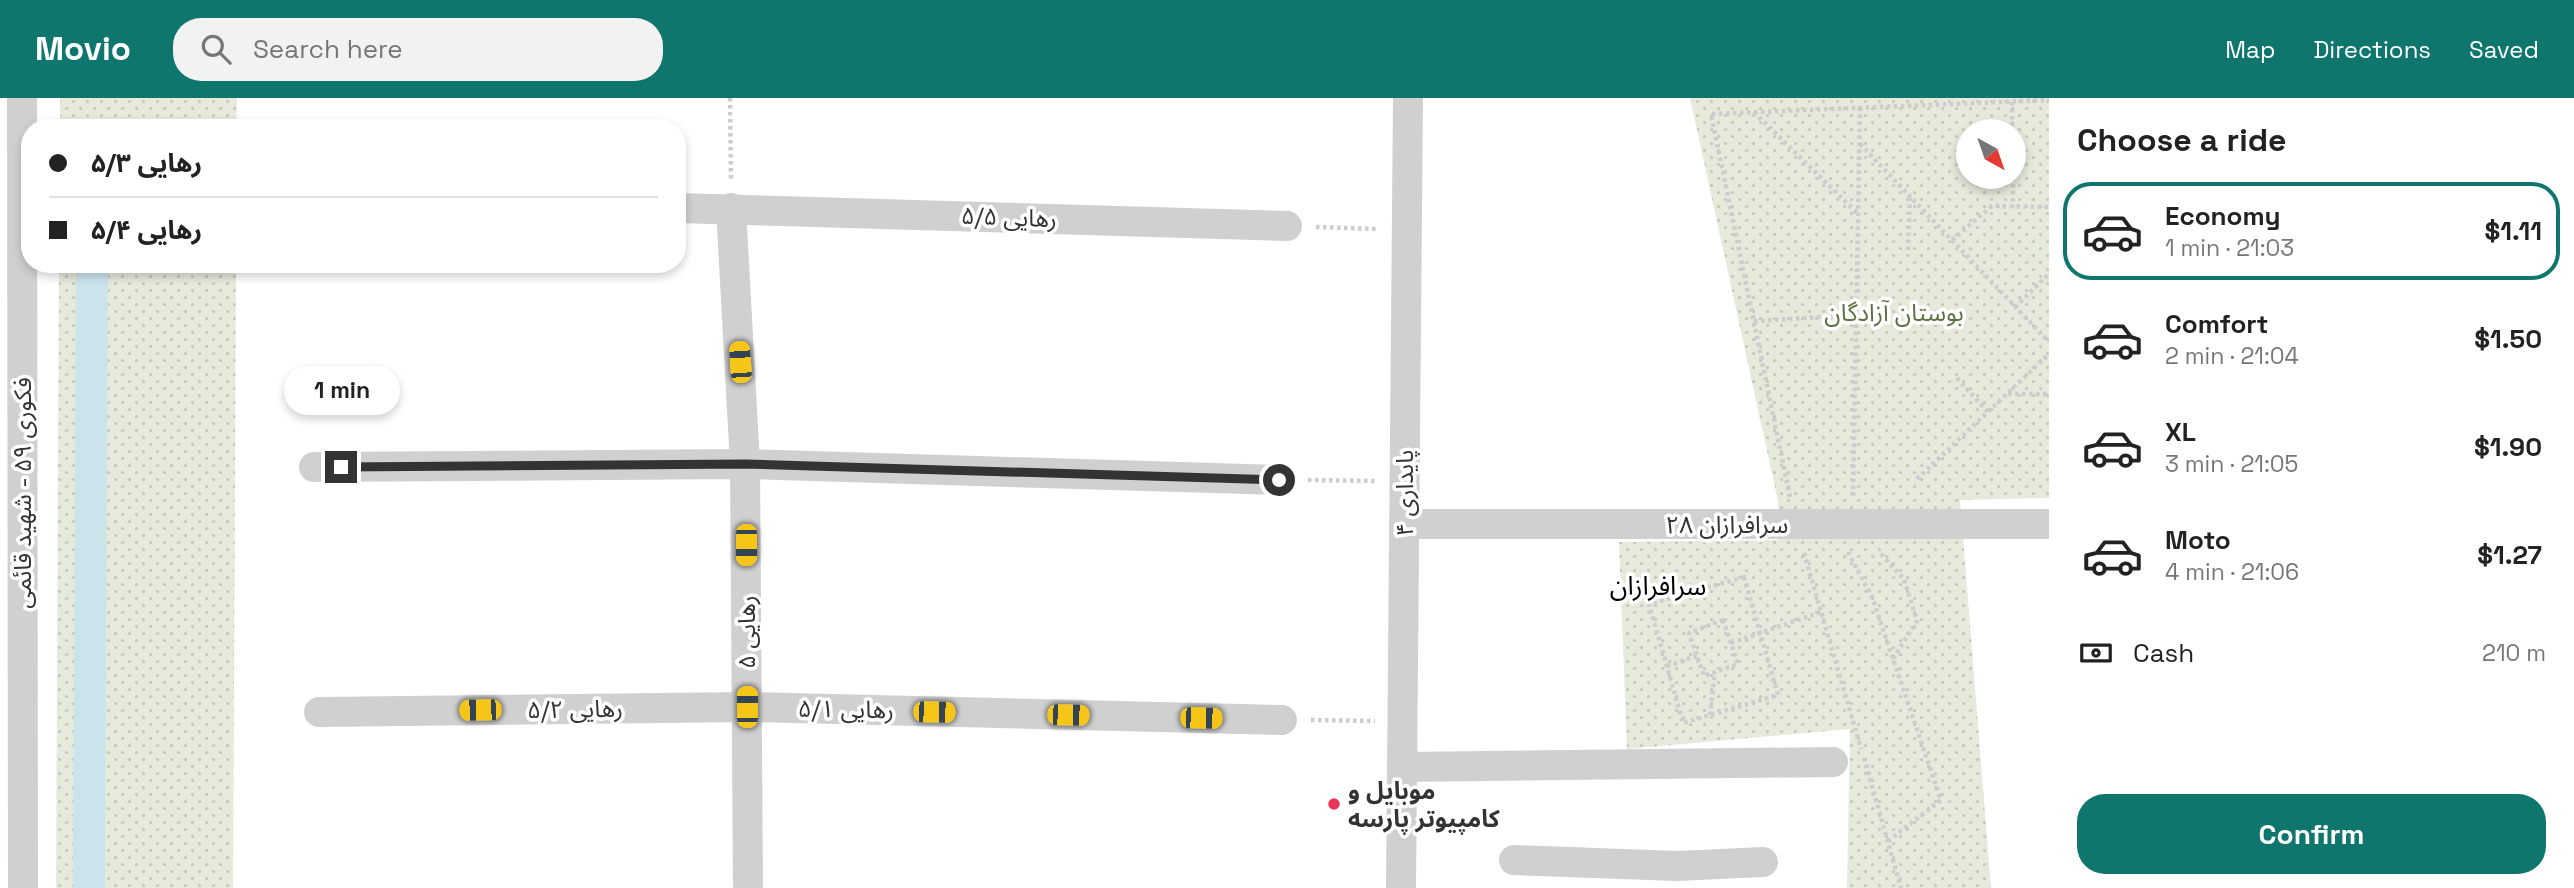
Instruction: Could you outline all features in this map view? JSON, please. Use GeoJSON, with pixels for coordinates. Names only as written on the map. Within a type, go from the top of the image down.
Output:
{"type":"FeatureCollection","features":[{"type":"Feature","properties":{"kind":"street","name":"فکوری ۵۹ - شهید قائمی"},"geometry":{"type":"LineString","coordinates":[[22,98],[22,119]]}},
{"type":"Feature","properties":{"kind":"street","name":"پایداری ۴"},"geometry":{"type":"LineString","coordinates":[[1401,888],[1408,98]]}},
{"type":"Feature","properties":{"kind":"street","name":"رهایی ۵/۵"},"geometry":{"type":"LineString","coordinates":[[686,208],[1287,226]]}},
{"type":"Feature","properties":{"kind":"street","name":"رهایی ۵"},"geometry":{"type":"LineString","coordinates":[[731,208],[746,464],[748,888]]}},
{"type":"Feature","properties":{"kind":"street","name":"فکوری ۵۹ - شهید قائمی"},"geometry":{"type":"LineString","coordinates":[[22,273],[23,888]]}},
{"type":"Feature","properties":{"kind":"street"},"geometry":{"type":"LineString","coordinates":[[314,467],[746,464],[1279,480]]}},
{"type":"Feature","properties":{"kind":"street","name":"سرافرازان ۲۸"},"geometry":{"type":"LineString","coordinates":[[1404,524],[2049,524]]}},
{"type":"Feature","properties":{"kind":"street","name":"رهایی ۵/۲"},"geometry":{"type":"LineString","coordinates":[[319,712],[747,707]]}},
{"type":"Feature","properties":{"kind":"street","name":"رهایی ۵/۱"},"geometry":{"type":"LineString","coordinates":[[747,707],[1282,720]]}},
{"type":"Feature","properties":{"kind":"street"},"geometry":{"type":"LineString","coordinates":[[1402,768],[1833,762]]}},
{"type":"Feature","properties":{"kind":"street"},"geometry":{"type":"LineString","coordinates":[[1514,860],[1676,877],[1763,862]]}},
{"type":"Feature","properties":{"kind":"path"},"geometry":{"type":"LineString","coordinates":[[730,98],[731,208]]}},
{"type":"Feature","properties":{"kind":"path"},"geometry":{"type":"LineString","coordinates":[[1711,114],[2049,100]]}},
{"type":"Feature","properties":{"kind":"path"},"geometry":{"type":"LineString","coordinates":[[2012,102],[2012,119]]}},
{"type":"Feature","properties":{"kind":"path"},"geometry":{"type":"LineString","coordinates":[[1860,108],[1856,315],[1843,524],[1872,597],[1941,800],[1888,841]]}},
{"type":"Feature","properties":{"kind":"path"},"geometry":{"type":"LineString","coordinates":[[1754,112],[1858,214]]}},
{"type":"Feature","properties":{"kind":"path"},"geometry":{"type":"LineString","coordinates":[[1859,144],[2049,342]]}},
{"type":"Feature","properties":{"kind":"path"},"geometry":{"type":"LineString","coordinates":[[2013,189],[2013,206]]}},
{"type":"Feature","properties":{"kind":"path"},"geometry":{"type":"LineString","coordinates":[[1908,250],[1910,196]]}},
{"type":"Feature","properties":{"kind":"path"},"geometry":{"type":"LineString","coordinates":[[1952,240],[1992,206],[2049,207]]}},
{"type":"Feature","properties":{"kind":"path"},"geometry":{"type":"LineString","coordinates":[[1287,226],[1407,230]]}},
{"type":"Feature","properties":{"kind":"path"},"geometry":{"type":"LineString","coordinates":[[2015,307],[2049,274]]}},
{"type":"Feature","properties":{"kind":"path"},"geometry":{"type":"LineString","coordinates":[[1754,321],[1856,315]]}},
{"type":"Feature","properties":{"kind":"path"},"geometry":{"type":"LineString","coordinates":[[1917,479],[2049,354]]}},
{"type":"Feature","properties":{"kind":"path"},"geometry":{"type":"LineString","coordinates":[[1957,378],[1988,412]]}},
{"type":"Feature","properties":{"kind":"path"},"geometry":{"type":"LineString","coordinates":[[2008,394],[2049,394]]}},
{"type":"Feature","properties":{"kind":"path"},"geometry":{"type":"LineString","coordinates":[[1279,480],[1404,482]]}},
{"type":"Feature","properties":{"kind":"path"},"geometry":{"type":"LineString","coordinates":[[1843,524],[1904,579],[1917,621],[1892,660]]}},
{"type":"Feature","properties":{"kind":"path"},"geometry":{"type":"LineString","coordinates":[[1744,577],[1760,633],[1779,695],[1683,723],[1649,604],[1744,577]]}},
{"type":"Feature","properties":{"kind":"path"},"geometry":{"type":"LineString","coordinates":[[1731,643],[1821,612]]}},
{"type":"Feature","properties":{"kind":"path"},"geometry":{"type":"LineString","coordinates":[[1723,620],[1731,643],[1738,664],[1704,676],[1689,633],[1723,620]]}},
{"type":"Feature","properties":{"kind":"path"},"geometry":{"type":"LineString","coordinates":[[1667,666],[1697,656]]}},
{"type":"Feature","properties":{"kind":"path"},"geometry":{"type":"LineString","coordinates":[[1710,715],[1714,672]]}},
{"type":"Feature","properties":{"kind":"path"},"geometry":{"type":"LineString","coordinates":[[1282,720],[1402,722]]}},
{"type":"Feature","properties":{"kind":"green space"},"geometry":{"type":"Polygon","coordinates":[[[60,98],[237,98],[236,119],[60,119],[60,98]]]}},
{"type":"Feature","properties":{"kind":"green space","name":"بوستان آزادگان"},"geometry":{"type":"Polygon","coordinates":[[[1690,98],[2049,98],[2049,498],[1960,500],[1991,888],[1847,888],[1850,729],[1627,749],[1619,542],[1778,540],[1778,501],[1690,98]]]}},
{"type":"Feature","properties":{"kind":"green space"},"geometry":{"type":"Polygon","coordinates":[[[59,273],[236,273],[233,888],[56,888],[59,273]]]}},
{"type":"Feature","properties":{"kind":"waterway"},"geometry":{"type":"LineString","coordinates":[[89,888],[92,273]]}},
{"type":"Feature","properties":{"kind":"place","name":"موبایل و کامپیوتر پارسه"},"geometry":{"type":"Point","coordinates":[1334,804]}},
{"type":"Feature","properties":{"kind":"district","name":"سرافرازان"},"geometry":{"type":"Point","coordinates":[1658,586]}},
{"type":"Feature","properties":{"kind":"route"},"geometry":{"type":"LineString","coordinates":[[341,467],[746,464],[1279,480]]}}]}
